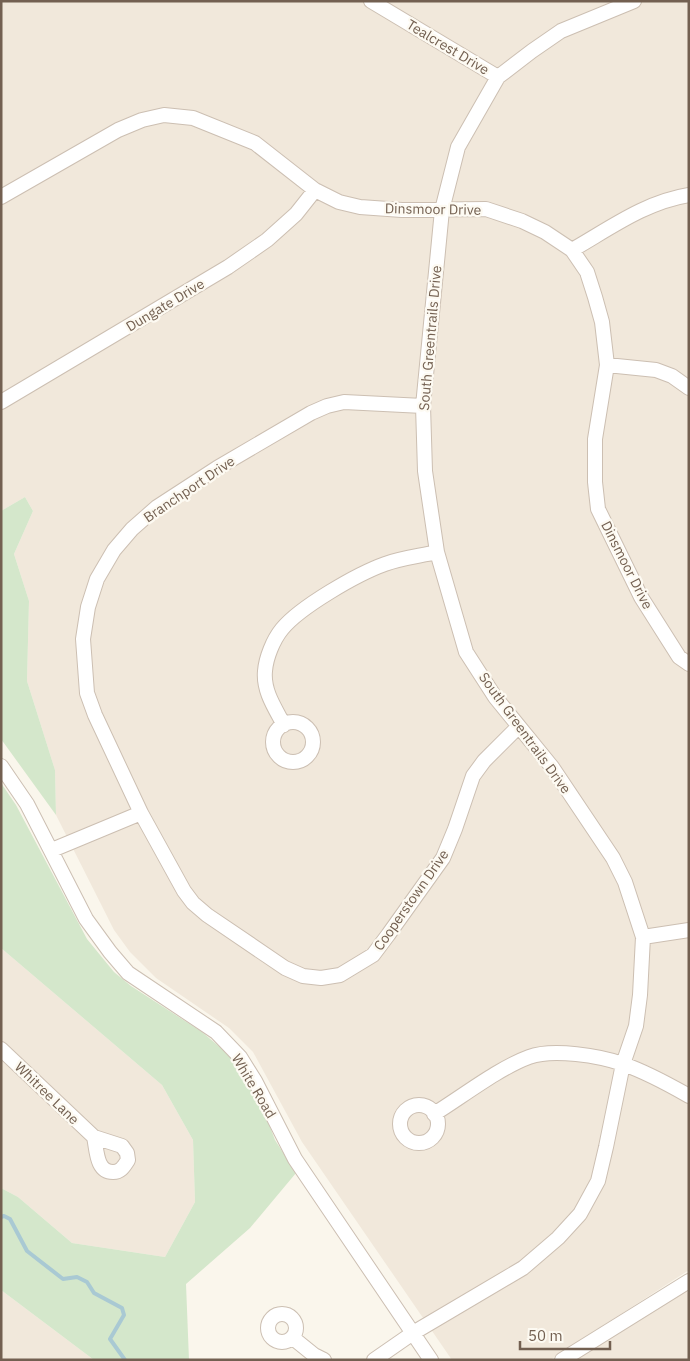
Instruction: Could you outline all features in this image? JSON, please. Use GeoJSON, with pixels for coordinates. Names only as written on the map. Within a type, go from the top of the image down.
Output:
{"type":"FeatureCollection","features":[{"type":"Feature","properties":{"kind":"street","name":"Tealcrest Drive"},"geometry":{"type":"LineString","coordinates":[[371,1],[498,77]]}},
{"type":"Feature","properties":{"kind":"street","name":"South Greentrails Drive"},"geometry":{"type":"LineString","coordinates":[[374,1360],[413,1333],[523,1268],[558,1238],[580,1214],[598,1181],[623,1064],[636,1026],[640,995],[643,937],[625,882],[613,858],[552,767],[495,697],[466,652],[437,552],[425,470],[423,406],[442,210],[458,147],[498,77],[539,45],[561,31],[634,1]]}},
{"type":"Feature","properties":{"kind":"street","name":"Dinsmoor Drive"},"geometry":{"type":"LineString","coordinates":[[1,197],[118,130],[142,120],[164,115],[193,118],[255,143],[315,190],[339,202],[360,207],[442,210],[486,209],[522,221],[545,232],[572,250],[587,272],[595,296],[602,322],[607,365],[595,439],[595,482],[598,509],[642,597],[679,657],[689,664]]}},
{"type":"Feature","properties":{"kind":"street","name":"Dungate Drive"},"geometry":{"type":"LineString","coordinates":[[1,402],[236,262],[267,240],[296,214],[315,190]]}},
{"type":"Feature","properties":{"kind":"street"},"geometry":{"type":"LineString","coordinates":[[572,250],[646,207],[668,199],[689,195]]}},
{"type":"Feature","properties":{"kind":"street"},"geometry":{"type":"LineString","coordinates":[[607,365],[656,370],[672,376],[689,388]]}},
{"type":"Feature","properties":{"kind":"street","name":"Branchport Drive"},"geometry":{"type":"LineString","coordinates":[[141,812],[95,715],[87,693],[85,675],[83,639],[88,607],[97,580],[114,550],[132,529],[157,507],[310,413],[344,402],[423,406]]}},
{"type":"Feature","properties":{"kind":"street"},"geometry":{"type":"LineString","coordinates":[[284,725],[267,694],[265,671],[272,646],[281,630],[298,613],[354,578],[386,564],[437,552]]}},
{"type":"Feature","properties":{"kind":"street","name":"Cooperstown Drive"},"geometry":{"type":"LineString","coordinates":[[141,812],[184,891],[207,915],[285,968],[302,976],[321,978],[340,975],[373,955],[388,935],[443,858],[473,776],[484,761],[518,727]]}},
{"type":"Feature","properties":{"kind":"street","name":"White Road"},"geometry":{"type":"LineString","coordinates":[[1,766],[27,804],[86,919],[110,952],[128,973],[216,1032],[240,1057],[255,1081],[295,1159],[431,1360]]}},
{"type":"Feature","properties":{"kind":"street"},"geometry":{"type":"LineString","coordinates":[[52,850],[141,812]]}},
{"type":"Feature","properties":{"kind":"street"},"geometry":{"type":"LineString","coordinates":[[643,937],[689,930]]}},
{"type":"Feature","properties":{"kind":"street","name":"Whitree Lane"},"geometry":{"type":"LineString","coordinates":[[1,1050],[94,1137]]}},
{"type":"Feature","properties":{"kind":"street"},"geometry":{"type":"LineString","coordinates":[[434,1114],[507,1068],[530,1056],[550,1052],[575,1054],[623,1064],[689,1096]]}},
{"type":"Feature","properties":{"kind":"street"},"geometry":{"type":"LineString","coordinates":[[562,1360],[689,1281]]}},
{"type":"Feature","properties":{"kind":"street"},"geometry":{"type":"LineString","coordinates":[[292,1338],[314,1356],[324,1360]]}},
{"type":"Feature","properties":{"kind":"shaded area"},"geometry":{"type":"Polygon","coordinates":[[[1,1],[689,1],[689,1270],[550,1360],[452,1360],[302,1142],[253,1052],[229,1028],[156,978],[130,952],[114,930],[56,815],[55,770],[27,681],[29,601],[14,554],[33,511],[25,497],[1,511],[1,1]]]}},
{"type":"Feature","properties":{"kind":"shaded area"},"geometry":{"type":"Polygon","coordinates":[[[1,948],[162,1085],[193,1140],[195,1202],[165,1257],[72,1243],[18,1197],[1,1188],[1,948]]]}},
{"type":"Feature","properties":{"kind":"shaded area"},"geometry":{"type":"Polygon","coordinates":[[[689,1287],[689,1360],[573,1360],[689,1287]]]}},
{"type":"Feature","properties":{"kind":"shaded area"},"geometry":{"type":"Polygon","coordinates":[[[1,1290],[94,1360],[1,1360],[1,1290]]]}},
{"type":"Feature","properties":{"kind":"green space"},"geometry":{"type":"Polygon","coordinates":[[[25,497],[33,511],[14,554],[29,601],[27,681],[55,770],[56,815],[1,739],[1,511],[25,497]]]}},
{"type":"Feature","properties":{"kind":"green space"},"geometry":{"type":"Polygon","coordinates":[[[1,783],[16,805],[87,939],[114,972],[131,986],[202,1032],[228,1054],[246,1077],[264,1111],[275,1140],[296,1173],[250,1228],[186,1284],[189,1360],[94,1360],[1,1290],[1,1188],[18,1197],[72,1243],[165,1257],[195,1202],[193,1140],[162,1085],[1,948],[1,783]]]}},
{"type":"Feature","properties":{"kind":"waterway"},"geometry":{"type":"LineString","coordinates":[[1,1217],[4,1216],[10,1219],[27,1251],[63,1279],[77,1277],[87,1282],[94,1293],[122,1308],[124,1315],[110,1339],[125,1360]]}}]}
